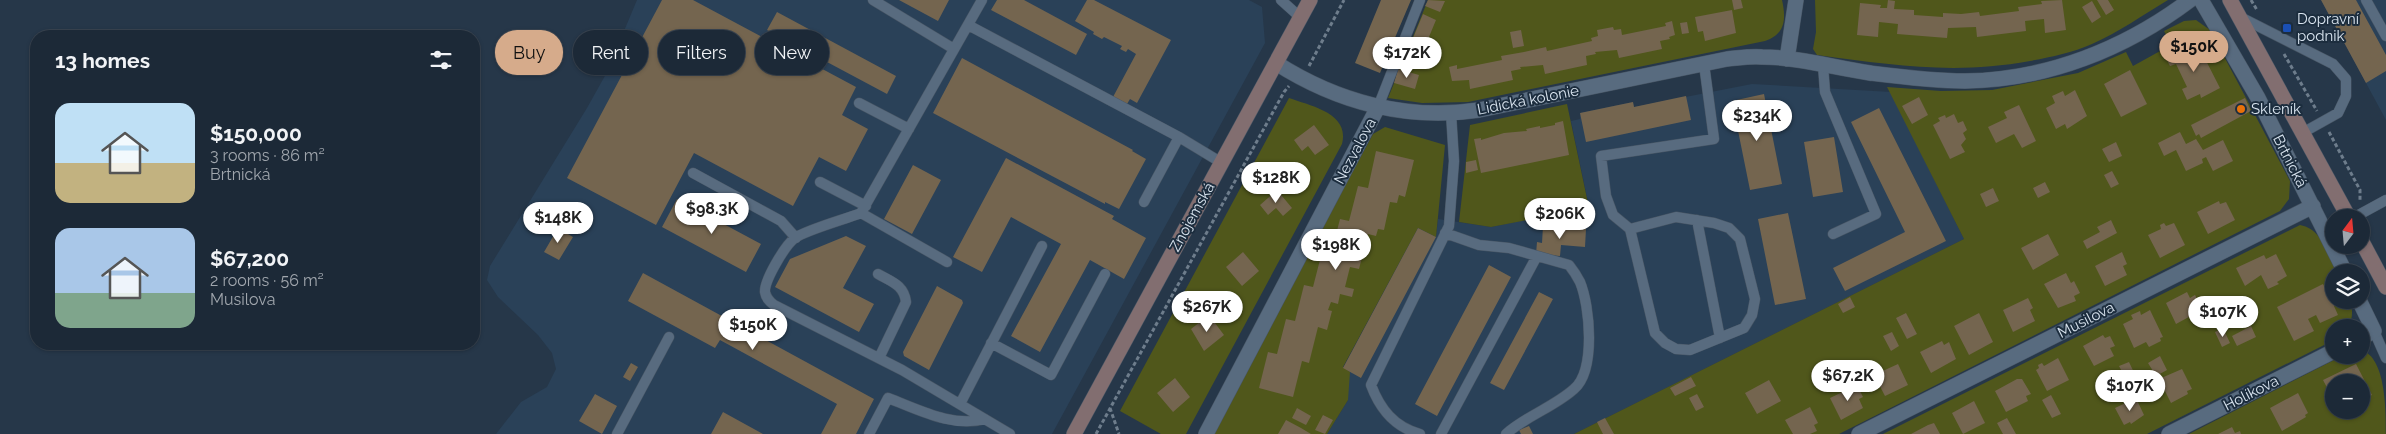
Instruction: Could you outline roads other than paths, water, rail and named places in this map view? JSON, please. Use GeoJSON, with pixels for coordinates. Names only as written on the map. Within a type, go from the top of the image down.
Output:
{"type":"FeatureCollection","features":[{"type":"Feature","properties":{"kind":"main road","name":"Znojemská"},"geometry":{"type":"LineString","coordinates":[[1074,434],[1310,0]]}},
{"type":"Feature","properties":{"kind":"main road","name":"Brtnická"},"geometry":{"type":"LineString","coordinates":[[2230,0],[2346,209]]}},
{"type":"Feature","properties":{"kind":"main road"},"geometry":{"type":"LineString","coordinates":[[2368,254],[2386,287]]}},
{"type":"Feature","properties":{"kind":"street"},"geometry":{"type":"LineString","coordinates":[[1786,59],[1796,0]]}},
{"type":"Feature","properties":{"kind":"street","name":"Lidická kolonie"},"geometry":{"type":"LineString","coordinates":[[1276,63],[1299,78],[1341,97],[1378,107],[1421,114],[1479,110],[1728,59],[1762,56],[1916,79],[1966,81],[2046,70],[2081,60],[2116,46],[2166,18],[2190,0]]}},
{"type":"Feature","properties":{"kind":"street","name":"Brtnická"},"geometry":{"type":"LineString","coordinates":[[2202,0],[2258,98],[2342,264]]}},
{"type":"Feature","properties":{"kind":"street","name":"Nezvalova"},"geometry":{"type":"LineString","coordinates":[[1206,434],[1378,107]]}},
{"type":"Feature","properties":{"kind":"street","name":"Musilova"},"geometry":{"type":"LineString","coordinates":[[1859,434],[2313,206]]}},
{"type":"Feature","properties":{"kind":"street","name":"Holíkova"},"geometry":{"type":"LineString","coordinates":[[2169,434],[2325,356]]}},
{"type":"Feature","properties":{"kind":"lane"},"geometry":{"type":"LineString","coordinates":[[872,0],[954,49]]}},
{"type":"Feature","properties":{"kind":"lane"},"geometry":{"type":"LineString","coordinates":[[982,0],[864,210],[796,238],[785,249],[767,283],[765,291],[767,299],[774,305],[879,358],[1010,434]]}},
{"type":"Feature","properties":{"kind":"lane"},"geometry":{"type":"LineString","coordinates":[[1281,0],[1301,18]]}},
{"type":"Feature","properties":{"kind":"lane"},"geometry":{"type":"LineString","coordinates":[[1378,107],[1420,0]]}},
{"type":"Feature","properties":{"kind":"lane"},"geometry":{"type":"LineString","coordinates":[[2366,0],[2386,36]]}},
{"type":"Feature","properties":{"kind":"lane"},"geometry":{"type":"LineString","coordinates":[[2239,16],[2334,64],[2346,79],[2346,96],[2338,113],[2304,132]]}},
{"type":"Feature","properties":{"kind":"lane"},"geometry":{"type":"LineString","coordinates":[[968,25],[1179,137],[1222,163]]}},
{"type":"Feature","properties":{"kind":"lane"},"geometry":{"type":"LineString","coordinates":[[1630,229],[1676,218],[1714,223],[1729,228],[1740,239],[1755,299],[1752,315],[1744,328],[1690,350],[1676,349],[1665,343],[1655,332],[1630,229],[1613,215],[1606,196],[1601,156],[1714,139],[1704,64]]}},
{"type":"Feature","properties":{"kind":"lane"},"geometry":{"type":"LineString","coordinates":[[1823,65],[1825,92],[1876,214],[1834,234]]}},
{"type":"Feature","properties":{"kind":"lane"},"geometry":{"type":"LineString","coordinates":[[859,103],[909,129]]}},
{"type":"Feature","properties":{"kind":"lane"},"geometry":{"type":"LineString","coordinates":[[1420,434],[1395,422],[1379,404],[1371,385],[1448,226],[1454,161],[1451,113]]}},
{"type":"Feature","properties":{"kind":"lane"},"geometry":{"type":"LineString","coordinates":[[1144,202],[1179,137]]}},
{"type":"Feature","properties":{"kind":"lane"},"geometry":{"type":"LineString","coordinates":[[693,173],[781,221],[796,238]]}},
{"type":"Feature","properties":{"kind":"lane"},"geometry":{"type":"LineString","coordinates":[[820,182],[947,262]]}},
{"type":"Feature","properties":{"kind":"lane"},"geometry":{"type":"LineString","coordinates":[[2368,209],[2386,200]]}},
{"type":"Feature","properties":{"kind":"lane"},"geometry":{"type":"LineString","coordinates":[[1697,220],[1720,338]]}},
{"type":"Feature","properties":{"kind":"lane"},"geometry":{"type":"LineString","coordinates":[[1445,233],[1479,245],[1509,248],[1569,265],[1579,281],[1587,308],[1590,342],[1584,372],[1575,388],[1506,434]]}},
{"type":"Feature","properties":{"kind":"lane"},"geometry":{"type":"LineString","coordinates":[[960,404],[1042,246]]}},
{"type":"Feature","properties":{"kind":"lane"},"geometry":{"type":"LineString","coordinates":[[1441,434],[1537,256]]}},
{"type":"Feature","properties":{"kind":"lane"},"geometry":{"type":"LineString","coordinates":[[878,274],[900,286],[905,294],[906,302],[879,358]]}},
{"type":"Feature","properties":{"kind":"lane"},"geometry":{"type":"LineString","coordinates":[[991,343],[1051,375],[1105,274]]}},
{"type":"Feature","properties":{"kind":"lane"},"geometry":{"type":"LineString","coordinates":[[616,434],[669,337]]}},
{"type":"Feature","properties":{"kind":"lane"},"geometry":{"type":"LineString","coordinates":[[2370,337],[2386,358]]}},
{"type":"Feature","properties":{"kind":"lane"},"geometry":{"type":"LineString","coordinates":[[869,434],[888,398],[955,421],[973,422],[985,419]]}},
{"type":"Feature","properties":{"kind":"place","name":"Dopravní podnik"},"geometry":{"type":"Point","coordinates":[2287,28]}},
{"type":"Feature","properties":{"kind":"place","name":"Skleník"},"geometry":{"type":"Point","coordinates":[2241,109]}}]}
